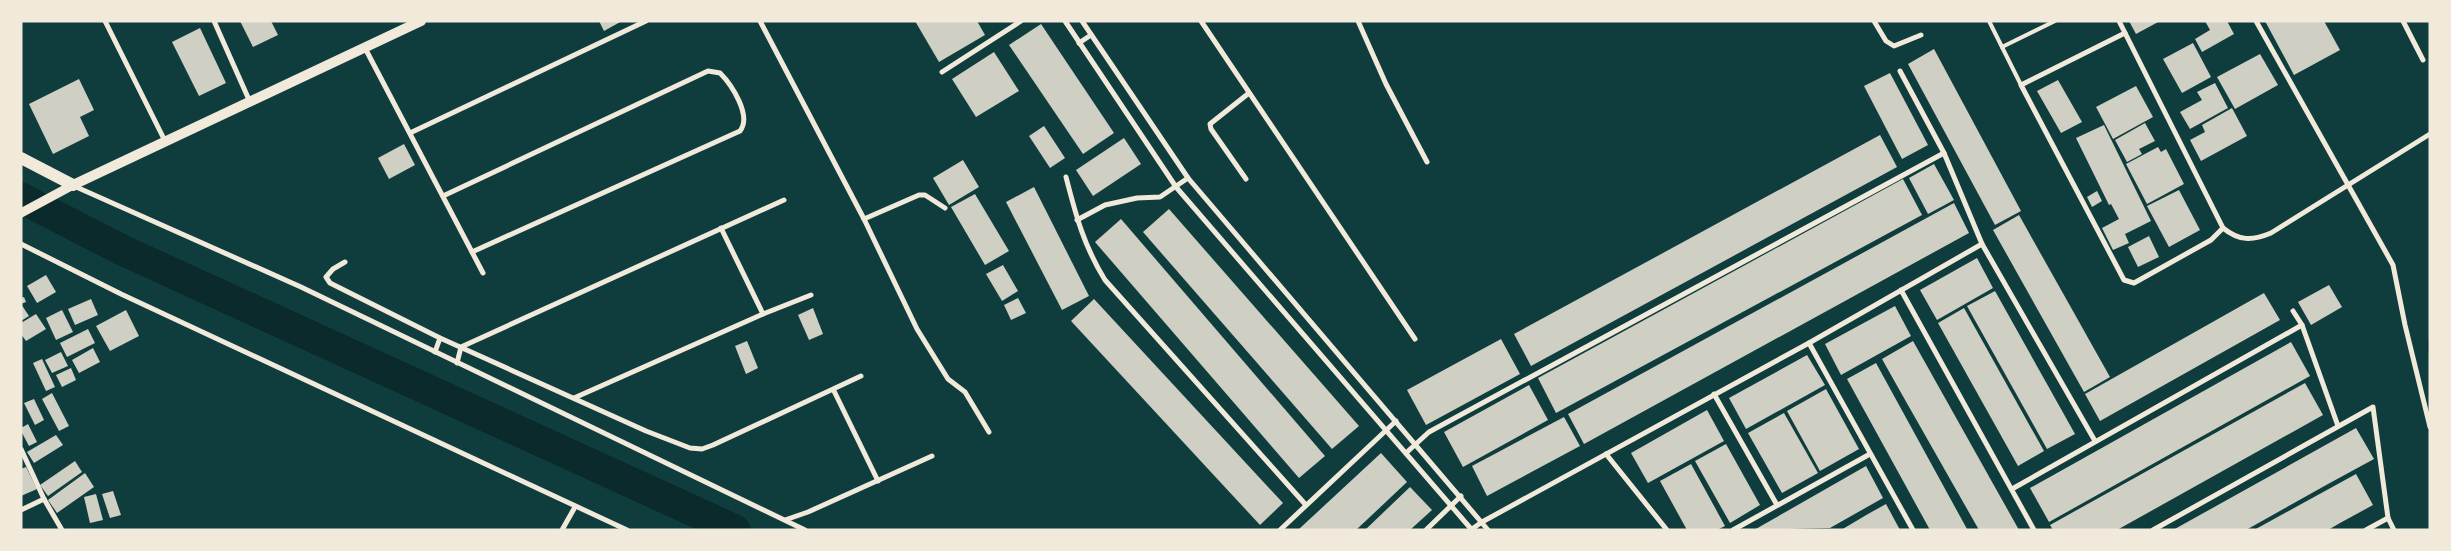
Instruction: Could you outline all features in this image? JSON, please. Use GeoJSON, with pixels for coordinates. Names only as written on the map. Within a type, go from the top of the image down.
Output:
{"type":"FeatureCollection","features":[{"type":"Feature","properties":{"kind":"main road"},"geometry":{"type":"LineString","coordinates":[[21,158],[68,188],[422,21]]}},
{"type":"Feature","properties":{"kind":"street"},"geometry":{"type":"LineString","coordinates":[[105,21],[165,141]]}},
{"type":"Feature","properties":{"kind":"street"},"geometry":{"type":"LineString","coordinates":[[214,21],[250,102]]}},
{"type":"Feature","properties":{"kind":"street"},"geometry":{"type":"LineString","coordinates":[[410,133],[646,21]]}},
{"type":"Feature","properties":{"kind":"street"},"geometry":{"type":"LineString","coordinates":[[760,21],[864,219],[917,330],[948,379],[965,392],[989,432]]}},
{"type":"Feature","properties":{"kind":"street"},"geometry":{"type":"LineString","coordinates":[[942,72],[1021,21]]}},
{"type":"Feature","properties":{"kind":"street"},"geometry":{"type":"LineString","coordinates":[[1065,21],[1176,187],[1472,530],[1482,522],[1809,343],[1982,244]]}},
{"type":"Feature","properties":{"kind":"street"},"geometry":{"type":"LineString","coordinates":[[1082,21],[1188,178],[1461,496],[1488,530]]}},
{"type":"Feature","properties":{"kind":"street"},"geometry":{"type":"LineString","coordinates":[[1201,21],[1415,339]]}},
{"type":"Feature","properties":{"kind":"street"},"geometry":{"type":"LineString","coordinates":[[1358,21],[1386,84],[1427,162]]}},
{"type":"Feature","properties":{"kind":"street"},"geometry":{"type":"LineString","coordinates":[[1874,21],[1886,41],[1894,46],[1921,35]]}},
{"type":"Feature","properties":{"kind":"street"},"geometry":{"type":"LineString","coordinates":[[2119,21],[2223,228],[2240,238],[2261,238],[2430,134]]}},
{"type":"Feature","properties":{"kind":"street"},"geometry":{"type":"LineString","coordinates":[[2256,21],[2396,271],[2405,325],[2430,427]]}},
{"type":"Feature","properties":{"kind":"street"},"geometry":{"type":"LineString","coordinates":[[2403,21],[2423,60]]}},
{"type":"Feature","properties":{"kind":"street"},"geometry":{"type":"LineString","coordinates":[[2125,33],[2021,85],[2124,280],[2134,283],[2211,240],[2223,228]]}},
{"type":"Feature","properties":{"kind":"street"},"geometry":{"type":"LineString","coordinates":[[1079,43],[1091,35]]}},
{"type":"Feature","properties":{"kind":"street"},"geometry":{"type":"LineString","coordinates":[[365,48],[483,273]]}},
{"type":"Feature","properties":{"kind":"street"},"geometry":{"type":"LineString","coordinates":[[442,196],[708,71],[720,72],[733,90],[744,120],[744,126],[740,131],[472,252]]}},
{"type":"Feature","properties":{"kind":"street"},"geometry":{"type":"LineString","coordinates":[[1900,71],[1944,153],[1982,244],[2095,441]]}},
{"type":"Feature","properties":{"kind":"street"},"geometry":{"type":"LineString","coordinates":[[1246,179],[1211,130],[1210,124],[1249,93]]}},
{"type":"Feature","properties":{"kind":"street"},"geometry":{"type":"LineString","coordinates":[[1406,453],[1429,432],[1944,153]]}},
{"type":"Feature","properties":{"kind":"street"},"geometry":{"type":"LineString","coordinates":[[1066,177],[1077,220],[1090,256],[1105,280],[1305,504]]}},
{"type":"Feature","properties":{"kind":"street"},"geometry":{"type":"LineString","coordinates":[[1077,220],[1105,205],[1137,198],[1160,197],[1188,178]]}},
{"type":"Feature","properties":{"kind":"street"},"geometry":{"type":"LineString","coordinates":[[21,213],[68,188],[301,287],[804,530]]}},
{"type":"Feature","properties":{"kind":"street"},"geometry":{"type":"LineString","coordinates":[[864,219],[919,195],[925,195],[945,208]]}},
{"type":"Feature","properties":{"kind":"street"},"geometry":{"type":"LineString","coordinates":[[462,347],[784,200]]}},
{"type":"Feature","properties":{"kind":"street"},"geometry":{"type":"LineString","coordinates":[[721,228],[763,314]]}},
{"type":"Feature","properties":{"kind":"street"},"geometry":{"type":"LineString","coordinates":[[21,244],[121,294],[627,530]]}},
{"type":"Feature","properties":{"kind":"street"},"geometry":{"type":"LineString","coordinates":[[345,262],[328,272],[326,277],[330,283],[440,338],[683,446],[702,449],[834,391],[861,376]]}},
{"type":"Feature","properties":{"kind":"street"},"geometry":{"type":"LineString","coordinates":[[1901,290],[2034,530]]}},
{"type":"Feature","properties":{"kind":"street"},"geometry":{"type":"LineString","coordinates":[[574,398],[763,314],[811,295]]}},
{"type":"Feature","properties":{"kind":"street"},"geometry":{"type":"LineString","coordinates":[[2292,311],[2302,325],[2338,426]]}},
{"type":"Feature","properties":{"kind":"street"},"geometry":{"type":"LineString","coordinates":[[2012,489],[2302,325]]}},
{"type":"Feature","properties":{"kind":"street"},"geometry":{"type":"LineString","coordinates":[[435,352],[440,338]]}},
{"type":"Feature","properties":{"kind":"street"},"geometry":{"type":"LineString","coordinates":[[1809,343],[1914,530]]}},
{"type":"Feature","properties":{"kind":"street"},"geometry":{"type":"LineString","coordinates":[[458,363],[462,347]]}},
{"type":"Feature","properties":{"kind":"street"},"geometry":{"type":"LineString","coordinates":[[834,391],[878,481]]}},
{"type":"Feature","properties":{"kind":"street"},"geometry":{"type":"LineString","coordinates":[[1714,394],[1777,505]]}},
{"type":"Feature","properties":{"kind":"street"},"geometry":{"type":"LineString","coordinates":[[2153,530],[2373,407],[2388,518],[2394,530]]}},
{"type":"Feature","properties":{"kind":"street"},"geometry":{"type":"LineString","coordinates":[[1280,530],[1305,504],[1396,421]]}},
{"type":"Feature","properties":{"kind":"street"},"geometry":{"type":"LineString","coordinates":[[21,449],[44,500],[62,530]]}},
{"type":"Feature","properties":{"kind":"street"},"geometry":{"type":"LineString","coordinates":[[1606,454],[1667,530]]}},
{"type":"Feature","properties":{"kind":"street"},"geometry":{"type":"LineString","coordinates":[[1733,530],[1870,454]]}},
{"type":"Feature","properties":{"kind":"street"},"geometry":{"type":"LineString","coordinates":[[784,520],[808,512],[932,456]]}},
{"type":"Feature","properties":{"kind":"street"},"geometry":{"type":"LineString","coordinates":[[1426,530],[1461,496]]}},
{"type":"Feature","properties":{"kind":"street"},"geometry":{"type":"LineString","coordinates":[[21,510],[44,500]]}},
{"type":"Feature","properties":{"kind":"street"},"geometry":{"type":"LineString","coordinates":[[564,529],[575,506]]}},
{"type":"Feature","properties":{"kind":"street"},"geometry":{"type":"LineString","coordinates":[[2366,530],[2388,518]]}},
{"type":"Feature","properties":{"kind":"lane"},"geometry":{"type":"LineString","coordinates":[[1989,21],[2021,85]]}},
{"type":"Feature","properties":{"kind":"lane"},"geometry":{"type":"LineString","coordinates":[[2002,48],[2055,21]]}},
{"type":"Feature","properties":{"kind":"building"},"geometry":{"type":"Polygon","coordinates":[[[240,21],[271,21],[278,35],[253,47],[240,21]]]}},
{"type":"Feature","properties":{"kind":"building"},"geometry":{"type":"Polygon","coordinates":[[[599,21],[622,21],[604,31],[599,21]]]}},
{"type":"Feature","properties":{"kind":"building"},"geometry":{"type":"Polygon","coordinates":[[[915,21],[977,21],[985,35],[939,62],[915,21]]]}},
{"type":"Feature","properties":{"kind":"building"},"geometry":{"type":"Polygon","coordinates":[[[2129,21],[2160,21],[2136,34],[2129,21]]]}},
{"type":"Feature","properties":{"kind":"building"},"geometry":{"type":"Polygon","coordinates":[[[2205,21],[2227,21],[2234,34],[2202,52],[2195,39],[2210,30],[2205,21]]]}},
{"type":"Feature","properties":{"kind":"building"},"geometry":{"type":"Polygon","coordinates":[[[2265,21],[2324,21],[2340,50],[2294,75],[2265,21]]]}},
{"type":"Feature","properties":{"kind":"building"},"geometry":{"type":"Polygon","coordinates":[[[1041,24],[1114,133],[1083,154],[1009,45],[1041,24]]]}},
{"type":"Feature","properties":{"kind":"building"},"geometry":{"type":"Polygon","coordinates":[[[200,28],[226,83],[199,96],[172,42],[200,28]]]}},
{"type":"Feature","properties":{"kind":"building"},"geometry":{"type":"Polygon","coordinates":[[[2193,43],[2211,77],[2182,93],[2163,59],[2193,43]]]}},
{"type":"Feature","properties":{"kind":"building"},"geometry":{"type":"Polygon","coordinates":[[[1934,49],[2021,211],[1995,225],[1908,64],[1934,49]]]}},
{"type":"Feature","properties":{"kind":"building"},"geometry":{"type":"Polygon","coordinates":[[[994,52],[1019,91],[976,117],[952,79],[994,52]]]}},
{"type":"Feature","properties":{"kind":"building"},"geometry":{"type":"Polygon","coordinates":[[[2260,54],[2278,85],[2235,109],[2217,77],[2260,54]]]}},
{"type":"Feature","properties":{"kind":"building"},"geometry":{"type":"Polygon","coordinates":[[[1890,73],[1928,145],[1902,159],[1864,86],[1890,73]]]}},
{"type":"Feature","properties":{"kind":"building"},"geometry":{"type":"Polygon","coordinates":[[[79,79],[94,110],[80,117],[89,136],[53,154],[29,104],[79,79]]]}},
{"type":"Feature","properties":{"kind":"building"},"geometry":{"type":"Polygon","coordinates":[[[2058,80],[2082,122],[2061,133],[2037,91],[2058,80]]]}},
{"type":"Feature","properties":{"kind":"building"},"geometry":{"type":"Polygon","coordinates":[[[2215,83],[2228,108],[2190,129],[2180,112],[2202,100],[2197,92],[2215,83]]]}},
{"type":"Feature","properties":{"kind":"building"},"geometry":{"type":"Polygon","coordinates":[[[2136,86],[2153,117],[2113,139],[2096,107],[2136,86]]]}},
{"type":"Feature","properties":{"kind":"building"},"geometry":{"type":"Polygon","coordinates":[[[2232,108],[2247,136],[2201,161],[2190,140],[2205,132],[2202,125],[2232,108]]]}},
{"type":"Feature","properties":{"kind":"building"},"geometry":{"type":"Polygon","coordinates":[[[2145,123],[2155,141],[2139,149],[2142,154],[2127,162],[2115,140],[2145,123]]]}},
{"type":"Feature","properties":{"kind":"building"},"geometry":{"type":"Polygon","coordinates":[[[2104,125],[2151,221],[2125,234],[2129,243],[2113,250],[2102,228],[2119,219],[2111,204],[2109,205],[2076,138],[2104,125]]]}},
{"type":"Feature","properties":{"kind":"building"},"geometry":{"type":"Polygon","coordinates":[[[1044,126],[1065,158],[1050,168],[1029,136],[1044,126]]]}},
{"type":"Feature","properties":{"kind":"building"},"geometry":{"type":"Polygon","coordinates":[[[1880,135],[1897,167],[1531,366],[1514,334],[1880,135]]]}},
{"type":"Feature","properties":{"kind":"building"},"geometry":{"type":"Polygon","coordinates":[[[1124,138],[1141,164],[1093,196],[1076,170],[1124,138]]]}},
{"type":"Feature","properties":{"kind":"building"},"geometry":{"type":"Polygon","coordinates":[[[404,144],[415,165],[389,179],[378,158],[404,144]]]}},
{"type":"Feature","properties":{"kind":"building"},"geometry":{"type":"Polygon","coordinates":[[[2158,147],[2161,152],[2166,149],[2184,184],[2147,204],[2126,164],[2158,147]]]}},
{"type":"Feature","properties":{"kind":"building"},"geometry":{"type":"Polygon","coordinates":[[[963,160],[979,187],[949,205],[933,178],[963,160]]]}},
{"type":"Feature","properties":{"kind":"building"},"geometry":{"type":"Polygon","coordinates":[[[1934,164],[1954,200],[1928,214],[1909,178],[1934,164]]]}},
{"type":"Feature","properties":{"kind":"building"},"geometry":{"type":"Polygon","coordinates":[[[1903,179],[1922,215],[1556,413],[1538,378],[1903,179]]]}},
{"type":"Feature","properties":{"kind":"building"},"geometry":{"type":"Polygon","coordinates":[[[1034,187],[1089,296],[1062,310],[1006,202],[1034,187]]]}},
{"type":"Feature","properties":{"kind":"building"},"geometry":{"type":"Polygon","coordinates":[[[2179,190],[2200,230],[2169,247],[2147,206],[2179,190]]]}},
{"type":"Feature","properties":{"kind":"building"},"geometry":{"type":"Polygon","coordinates":[[[2097,191],[2102,201],[2092,207],[2087,197],[2097,191]]]}},
{"type":"Feature","properties":{"kind":"building"},"geometry":{"type":"Polygon","coordinates":[[[975,194],[1009,251],[985,265],[951,207],[975,194]]]}},
{"type":"Feature","properties":{"kind":"building"},"geometry":{"type":"Polygon","coordinates":[[[1954,203],[1969,233],[1584,444],[1568,414],[1954,203]]]}},
{"type":"Feature","properties":{"kind":"building"},"geometry":{"type":"Polygon","coordinates":[[[1169,209],[1359,426],[1332,449],[1143,232],[1169,209]]]}},
{"type":"Feature","properties":{"kind":"building"},"geometry":{"type":"Polygon","coordinates":[[[2019,215],[2110,377],[2084,392],[1993,230],[2019,215]]]}},
{"type":"Feature","properties":{"kind":"building"},"geometry":{"type":"Polygon","coordinates":[[[1121,219],[1325,456],[1299,478],[1095,242],[1121,219]]]}},
{"type":"Feature","properties":{"kind":"building"},"geometry":{"type":"Polygon","coordinates":[[[2149,236],[2159,257],[2138,267],[2128,247],[2149,236]]]}},
{"type":"Feature","properties":{"kind":"building"},"geometry":{"type":"Polygon","coordinates":[[[1977,258],[1993,288],[1937,320],[1920,290],[1977,258]]]}},
{"type":"Feature","properties":{"kind":"building"},"geometry":{"type":"Polygon","coordinates":[[[1003,265],[1018,291],[1002,301],[986,274],[1003,265]]]}},
{"type":"Feature","properties":{"kind":"building"},"geometry":{"type":"Polygon","coordinates":[[[46,275],[56,292],[37,303],[27,286],[46,275]]]}},
{"type":"Feature","properties":{"kind":"building"},"geometry":{"type":"Polygon","coordinates":[[[2329,285],[2342,307],[2311,325],[2298,302],[2329,285]]]}},
{"type":"Feature","properties":{"kind":"building"},"geometry":{"type":"Polygon","coordinates":[[[1995,291],[2075,434],[2047,449],[1967,306],[1995,291]]]}},
{"type":"Feature","properties":{"kind":"building"},"geometry":{"type":"Polygon","coordinates":[[[2264,293],[2280,320],[2100,421],[2085,394],[2264,293]]]}},
{"type":"Feature","properties":{"kind":"building"},"geometry":{"type":"Polygon","coordinates":[[[24,297],[26,302],[21,304],[21,298],[24,297]]]}},
{"type":"Feature","properties":{"kind":"building"},"geometry":{"type":"Polygon","coordinates":[[[1018,298],[1026,313],[1011,320],[1004,305],[1018,298]]]}},
{"type":"Feature","properties":{"kind":"building"},"geometry":{"type":"Polygon","coordinates":[[[91,299],[98,315],[75,325],[68,309],[91,299]]]}},
{"type":"Feature","properties":{"kind":"building"},"geometry":{"type":"Polygon","coordinates":[[[1094,299],[1283,503],[1260,525],[1071,321],[1094,299]]]}},
{"type":"Feature","properties":{"kind":"building"},"geometry":{"type":"Polygon","coordinates":[[[21,304],[29,316],[21,321],[21,304]]]}},
{"type":"Feature","properties":{"kind":"building"},"geometry":{"type":"Polygon","coordinates":[[[1895,306],[1911,336],[1841,375],[1825,344],[1895,306]]]}},
{"type":"Feature","properties":{"kind":"building"},"geometry":{"type":"Polygon","coordinates":[[[813,308],[823,334],[809,340],[798,315],[813,308]]]}},
{"type":"Feature","properties":{"kind":"building"},"geometry":{"type":"Polygon","coordinates":[[[1964,308],[2044,451],[2018,466],[1938,323],[1964,308]]]}},
{"type":"Feature","properties":{"kind":"building"},"geometry":{"type":"Polygon","coordinates":[[[62,310],[73,332],[56,340],[46,318],[62,310]]]}},
{"type":"Feature","properties":{"kind":"building"},"geometry":{"type":"Polygon","coordinates":[[[126,310],[139,336],[110,351],[96,326],[126,310]]]}},
{"type":"Feature","properties":{"kind":"building"},"geometry":{"type":"Polygon","coordinates":[[[36,314],[46,329],[26,341],[21,334],[21,323],[36,314]]]}},
{"type":"Feature","properties":{"kind":"building"},"geometry":{"type":"Polygon","coordinates":[[[88,329],[95,343],[67,357],[60,343],[88,329]]]}},
{"type":"Feature","properties":{"kind":"building"},"geometry":{"type":"Polygon","coordinates":[[[1501,339],[1520,374],[1426,425],[1407,390],[1501,339]]]}},
{"type":"Feature","properties":{"kind":"building"},"geometry":{"type":"Polygon","coordinates":[[[747,341],[758,368],[746,374],[735,346],[747,341]]]}},
{"type":"Feature","properties":{"kind":"building"},"geometry":{"type":"Polygon","coordinates":[[[1913,341],[2019,530],[1979,530],[1882,359],[1913,341]]]}},
{"type":"Feature","properties":{"kind":"building"},"geometry":{"type":"Polygon","coordinates":[[[2291,342],[2310,376],[2049,522],[2030,488],[2291,342]]]}},
{"type":"Feature","properties":{"kind":"building"},"geometry":{"type":"Polygon","coordinates":[[[93,348],[100,362],[79,373],[72,360],[93,348]]]}},
{"type":"Feature","properties":{"kind":"building"},"geometry":{"type":"Polygon","coordinates":[[[61,352],[68,366],[52,373],[45,360],[61,352]]]}},
{"type":"Feature","properties":{"kind":"building"},"geometry":{"type":"Polygon","coordinates":[[[1807,355],[1825,385],[1746,429],[1729,398],[1807,355]]]}},
{"type":"Feature","properties":{"kind":"building"},"geometry":{"type":"Polygon","coordinates":[[[42,359],[55,387],[46,391],[33,363],[42,359]]]}},
{"type":"Feature","properties":{"kind":"building"},"geometry":{"type":"Polygon","coordinates":[[[1876,363],[1967,529],[1930,530],[1847,379],[1876,363]]]}},
{"type":"Feature","properties":{"kind":"building"},"geometry":{"type":"Polygon","coordinates":[[[71,368],[76,380],[62,387],[56,375],[71,368]]]}},
{"type":"Feature","properties":{"kind":"building"},"geometry":{"type":"Polygon","coordinates":[[[2305,383],[2323,415],[2117,530],[2053,530],[2050,525],[2305,383]]]}},
{"type":"Feature","properties":{"kind":"building"},"geometry":{"type":"Polygon","coordinates":[[[1529,385],[1548,420],[1463,467],[1444,432],[1529,385]]]}},
{"type":"Feature","properties":{"kind":"building"},"geometry":{"type":"Polygon","coordinates":[[[1826,389],[1859,449],[1820,471],[1787,411],[1826,389]]]}},
{"type":"Feature","properties":{"kind":"building"},"geometry":{"type":"Polygon","coordinates":[[[52,393],[69,426],[59,431],[42,399],[52,393]]]}},
{"type":"Feature","properties":{"kind":"building"},"geometry":{"type":"Polygon","coordinates":[[[34,399],[44,420],[35,425],[24,403],[34,399]]]}},
{"type":"Feature","properties":{"kind":"building"},"geometry":{"type":"Polygon","coordinates":[[[1707,410],[1724,441],[1648,483],[1631,453],[1707,410]]]}},
{"type":"Feature","properties":{"kind":"building"},"geometry":{"type":"Polygon","coordinates":[[[1784,413],[1818,473],[1782,493],[1748,433],[1784,413]]]}},
{"type":"Feature","properties":{"kind":"building"},"geometry":{"type":"Polygon","coordinates":[[[1564,417],[1580,446],[1487,496],[1472,466],[1564,417]]]}},
{"type":"Feature","properties":{"kind":"building"},"geometry":{"type":"Polygon","coordinates":[[[28,424],[37,442],[29,446],[21,431],[21,428],[28,424]]]}},
{"type":"Feature","properties":{"kind":"building"},"geometry":{"type":"Polygon","coordinates":[[[2356,428],[2374,459],[2246,530],[2173,530],[2356,428]]]}},
{"type":"Feature","properties":{"kind":"building"},"geometry":{"type":"Polygon","coordinates":[[[56,435],[63,445],[34,463],[27,452],[56,435]]]}},
{"type":"Feature","properties":{"kind":"building"},"geometry":{"type":"Polygon","coordinates":[[[1726,444],[1760,505],[1730,523],[1695,461],[1726,444]]]}},
{"type":"Feature","properties":{"kind":"building"},"geometry":{"type":"Polygon","coordinates":[[[1381,453],[1407,482],[1356,530],[1298,530],[1381,453]]]}},
{"type":"Feature","properties":{"kind":"building"},"geometry":{"type":"Polygon","coordinates":[[[75,461],[82,472],[48,496],[40,485],[75,461]]]}},
{"type":"Feature","properties":{"kind":"building"},"geometry":{"type":"Polygon","coordinates":[[[1691,464],[1725,526],[1717,530],[1687,530],[1660,481],[1691,464]]]}},
{"type":"Feature","properties":{"kind":"building"},"geometry":{"type":"Polygon","coordinates":[[[1866,466],[1883,498],[1830,528],[1754,530],[1866,466]]]}},
{"type":"Feature","properties":{"kind":"building"},"geometry":{"type":"Polygon","coordinates":[[[26,467],[37,489],[21,496],[21,469],[26,467]]]}},
{"type":"Feature","properties":{"kind":"building"},"geometry":{"type":"Polygon","coordinates":[[[85,473],[94,487],[57,513],[48,500],[85,473]]]}},
{"type":"Feature","properties":{"kind":"building"},"geometry":{"type":"Polygon","coordinates":[[[2356,474],[2373,505],[2328,530],[2254,530],[2356,474]]]}},
{"type":"Feature","properties":{"kind":"building"},"geometry":{"type":"Polygon","coordinates":[[[1410,487],[1432,510],[1410,530],[1365,530],[1410,487]]]}},
{"type":"Feature","properties":{"kind":"building"},"geometry":{"type":"Polygon","coordinates":[[[113,491],[121,515],[110,518],[102,494],[113,491]]]}},
{"type":"Feature","properties":{"kind":"building"},"geometry":{"type":"Polygon","coordinates":[[[96,494],[103,520],[90,523],[84,497],[96,494]]]}},
{"type":"Feature","properties":{"kind":"building"},"geometry":{"type":"Polygon","coordinates":[[[1886,504],[1900,530],[1841,530],[1868,514],[1886,504]]]}},
{"type":"Feature","properties":{"kind":"waterway"},"geometry":{"type":"LineString","coordinates":[[21,198],[122,250],[735,530]]}},
{"type":"Feature","properties":{"kind":"waterway"},"geometry":{"type":"LineString","coordinates":[[2430,343],[2430,351]]}}]}
